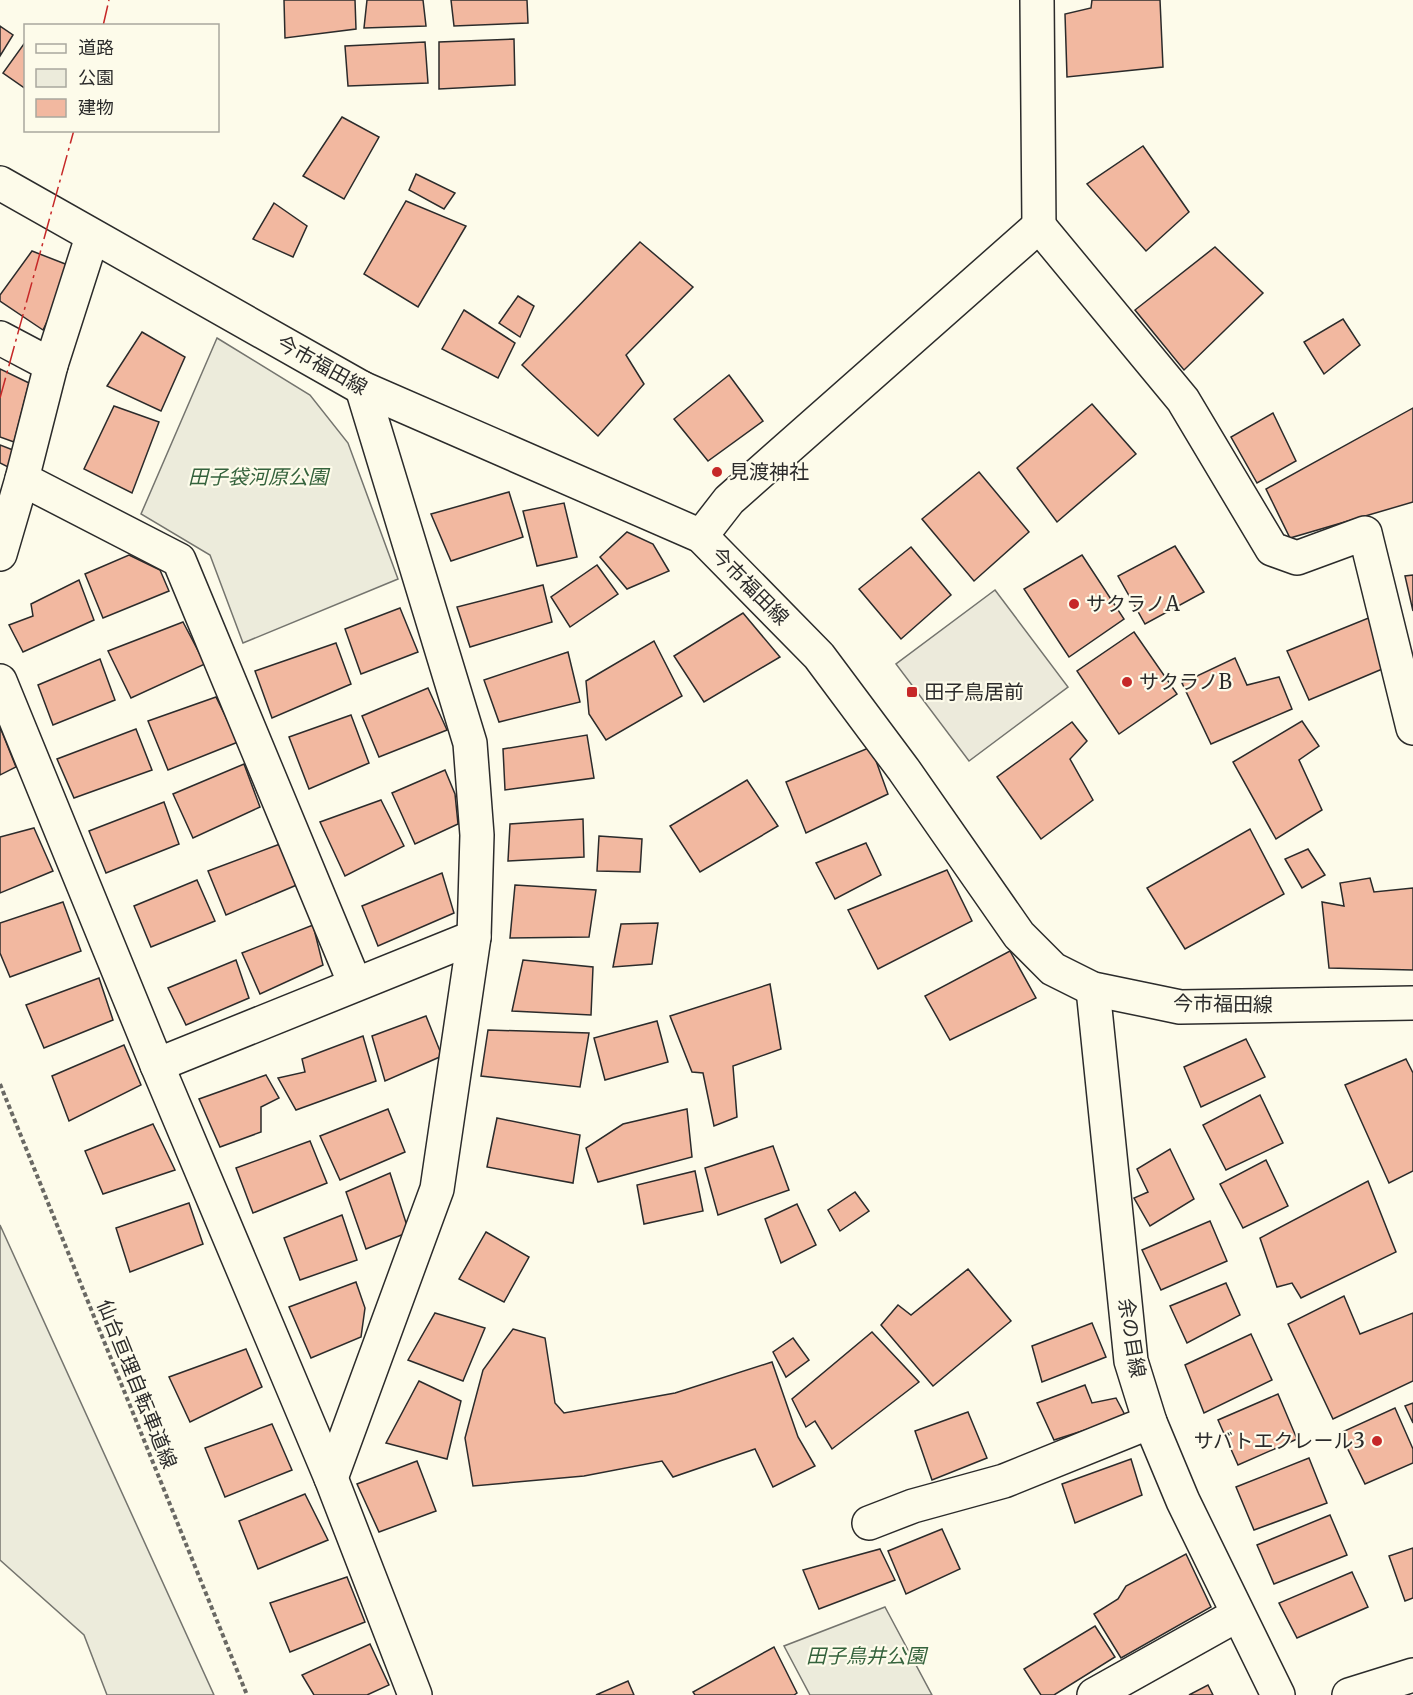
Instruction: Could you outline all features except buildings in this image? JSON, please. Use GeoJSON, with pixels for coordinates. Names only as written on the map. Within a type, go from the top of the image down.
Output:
{"type":"FeatureCollection","features":[{"type":"Feature","properties":{"kind":"street"},"geometry":{"type":"LineString","coordinates":[[1037,0],[1039,226],[1183,400],[1272,549],[1297,558],[1365,533],[1413,728]]}},
{"type":"Feature","properties":{"kind":"street","name":"今市福田線"},"geometry":{"type":"LineString","coordinates":[[0,183],[362,388],[701,536],[819,656],[904,770],[1019,934],[1053,969],[1093,989],[1180,1007],[1413,1002]]}},
{"type":"Feature","properties":{"kind":"street"},"geometry":{"type":"LineString","coordinates":[[701,536],[729,500],[1039,226]]}},
{"type":"Feature","properties":{"kind":"street"},"geometry":{"type":"LineString","coordinates":[[0,554],[22,479],[51,364],[92,237]]}},
{"type":"Feature","properties":{"kind":"street"},"geometry":{"type":"LineString","coordinates":[[0,338],[51,364]]}},
{"type":"Feature","properties":{"kind":"street"},"geometry":{"type":"LineString","coordinates":[[331,1478],[437,1188],[474,937],[477,835],[470,742],[362,388]]}},
{"type":"Feature","properties":{"kind":"street"},"geometry":{"type":"LineString","coordinates":[[22,479],[179,560],[356,984]]}},
{"type":"Feature","properties":{"kind":"street"},"geometry":{"type":"LineString","coordinates":[[0,681],[157,1065],[331,1478],[415,1695]]}},
{"type":"Feature","properties":{"kind":"street"},"geometry":{"type":"LineString","coordinates":[[157,1065],[474,937]]}},
{"type":"Feature","properties":{"kind":"street","name":"余の目線"},"geometry":{"type":"LineString","coordinates":[[1093,989],[1131,1361],[1150,1422],[1183,1501],[1237,1616],[1278,1695]]}},
{"type":"Feature","properties":{"kind":"street"},"geometry":{"type":"LineString","coordinates":[[869,1523],[914,1506],[1004,1481],[1150,1422]]}},
{"type":"Feature","properties":{"kind":"street"},"geometry":{"type":"LineString","coordinates":[[1094,1695],[1237,1616]]}},
{"type":"Feature","properties":{"kind":"street"},"geometry":{"type":"LineString","coordinates":[[1349,1695],[1413,1675]]}},
{"type":"Feature","properties":{"kind":"path","name":"仙台亘理自転車道線"},"geometry":{"type":"LineString","coordinates":[[0,1084],[247,1695]]}},
{"type":"Feature","properties":{"kind":"green space","name":"田子袋河原公園"},"geometry":{"type":"Polygon","coordinates":[[[217,338],[310,395],[348,443],[398,579],[243,643],[210,555],[141,514],[217,338]]]}},
{"type":"Feature","properties":{"kind":"green space"},"geometry":{"type":"Polygon","coordinates":[[[0,1225],[214,1695],[107,1695],[84,1635],[0,1560],[0,1225]]]}},
{"type":"Feature","properties":{"kind":"green space","name":"田子鳥井公園"},"geometry":{"type":"Polygon","coordinates":[[[885,1607],[932,1695],[810,1695],[784,1646],[885,1607]]]}},
{"type":"Feature","properties":{"kind":"shaded area"},"geometry":{"type":"Polygon","coordinates":[[[995,590],[1068,687],[969,761],[896,664],[995,590]]]}},
{"type":"Feature","properties":{"kind":"power"},"geometry":{"type":"LineString","coordinates":[[103,24],[109,0]]}},
{"type":"Feature","properties":{"kind":"power"},"geometry":{"type":"LineString","coordinates":[[0,398],[73,132]]}},
{"type":"Feature","properties":{"kind":"place","name":"見渡神社"},"geometry":{"type":"Point","coordinates":[717,472]}},
{"type":"Feature","properties":{"kind":"place","name":"サクラノA"},"geometry":{"type":"Point","coordinates":[1074,604]}},
{"type":"Feature","properties":{"kind":"place","name":"サクラノB"},"geometry":{"type":"Point","coordinates":[1127,682]}},
{"type":"Feature","properties":{"kind":"place","name":"田子鳥居前"},"geometry":{"type":"Point","coordinates":[912,692]}},
{"type":"Feature","properties":{"kind":"place","name":"サバトエクレール3"},"geometry":{"type":"Point","coordinates":[1377,1441]}}]}
